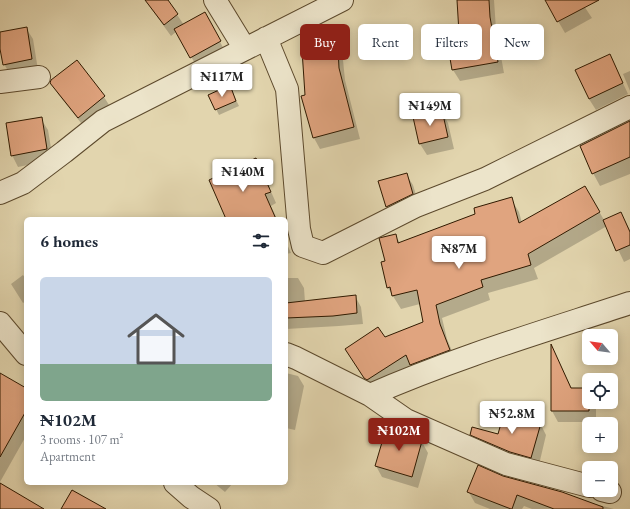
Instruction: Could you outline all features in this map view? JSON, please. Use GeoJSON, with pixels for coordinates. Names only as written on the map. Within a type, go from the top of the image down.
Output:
{"type":"FeatureCollection","features":[{"type":"Feature","properties":{"kind":"street"},"geometry":{"type":"LineString","coordinates":[[215,0],[245,49]]}},
{"type":"Feature","properties":{"kind":"street"},"geometry":{"type":"LineString","coordinates":[[0,193],[23,183],[103,120],[342,0]]}},
{"type":"Feature","properties":{"kind":"street"},"geometry":{"type":"LineString","coordinates":[[266,38],[287,89],[299,229],[303,246],[322,253],[416,206],[485,179],[630,107]]}},
{"type":"Feature","properties":{"kind":"street"},"geometry":{"type":"LineString","coordinates":[[0,82],[39,77]]}},
{"type":"Feature","properties":{"kind":"street"},"geometry":{"type":"LineString","coordinates":[[370,395],[403,381],[487,350],[630,303]]}},
{"type":"Feature","properties":{"kind":"street"},"geometry":{"type":"LineString","coordinates":[[0,323],[24,352]]}},
{"type":"Feature","properties":{"kind":"street"},"geometry":{"type":"LineString","coordinates":[[288,355],[370,395],[406,420],[506,464],[582,484]]}},
{"type":"Feature","properties":{"kind":"street"},"geometry":{"type":"LineString","coordinates":[[177,485],[191,497],[209,509]]}},
{"type":"Feature","properties":{"kind":"building"},"geometry":{"type":"Polygon","coordinates":[[[145,0],[168,0],[178,14],[164,25],[145,0]]]}},
{"type":"Feature","properties":{"kind":"building"},"geometry":{"type":"Polygon","coordinates":[[[457,0],[489,0],[491,24],[490,24],[490,60],[498,60],[498,62],[452,70],[450,60],[482,60],[482,24],[458,24],[457,0]]]}},
{"type":"Feature","properties":{"kind":"building"},"geometry":{"type":"Polygon","coordinates":[[[545,0],[599,0],[557,22],[545,0]]]}},
{"type":"Feature","properties":{"kind":"building"},"geometry":{"type":"Polygon","coordinates":[[[205,12],[221,41],[190,58],[174,29],[205,12]]]}},
{"type":"Feature","properties":{"kind":"building"},"geometry":{"type":"Polygon","coordinates":[[[27,27],[32,59],[3,65],[0,49],[0,32],[27,27]]]}},
{"type":"Feature","properties":{"kind":"building"},"geometry":{"type":"Polygon","coordinates":[[[610,54],[623,83],[589,99],[575,70],[610,54]]]}},
{"type":"Feature","properties":{"kind":"building"},"geometry":{"type":"Polygon","coordinates":[[[77,60],[105,96],[78,118],[50,83],[51,80],[77,60]]]}},
{"type":"Feature","properties":{"kind":"building"},"geometry":{"type":"Polygon","coordinates":[[[303,60],[339,60],[339,68],[354,127],[313,138],[301,96],[305,95],[303,60]]]}},
{"type":"Feature","properties":{"kind":"building"},"geometry":{"type":"Polygon","coordinates":[[[230,85],[236,101],[215,110],[208,95],[230,85]]]}},
{"type":"Feature","properties":{"kind":"building"},"geometry":{"type":"Polygon","coordinates":[[[442,110],[448,137],[419,144],[413,117],[442,110]]]}},
{"type":"Feature","properties":{"kind":"building"},"geometry":{"type":"Polygon","coordinates":[[[42,117],[47,149],[11,156],[6,123],[42,117]]]}},
{"type":"Feature","properties":{"kind":"building"},"geometry":{"type":"Polygon","coordinates":[[[630,121],[630,157],[592,174],[580,146],[630,121]]]}},
{"type":"Feature","properties":{"kind":"building"},"geometry":{"type":"Polygon","coordinates":[[[256,158],[271,192],[265,194],[275,217],[225,217],[209,180],[256,158]]]}},
{"type":"Feature","properties":{"kind":"building"},"geometry":{"type":"Polygon","coordinates":[[[407,173],[413,194],[386,207],[378,181],[407,173]]]}},
{"type":"Feature","properties":{"kind":"building"},"geometry":{"type":"Polygon","coordinates":[[[585,186],[600,212],[528,254],[531,265],[481,280],[483,287],[436,305],[440,324],[450,350],[410,365],[406,355],[367,380],[364,378],[345,349],[378,327],[385,337],[423,322],[417,290],[392,296],[390,287],[387,288],[381,262],[385,261],[379,238],[396,234],[398,243],[475,214],[474,208],[512,197],[519,223],[585,186]]]}},
{"type":"Feature","properties":{"kind":"building"},"geometry":{"type":"Polygon","coordinates":[[[621,212],[630,232],[630,245],[616,251],[603,220],[621,212]]]}},
{"type":"Feature","properties":{"kind":"building"},"geometry":{"type":"Polygon","coordinates":[[[356,295],[357,313],[333,316],[288,318],[288,303],[356,295]]]}},
{"type":"Feature","properties":{"kind":"building"},"geometry":{"type":"Polygon","coordinates":[[[551,344],[571,388],[582,388],[582,409],[589,409],[589,411],[551,411],[551,344]]]}},
{"type":"Feature","properties":{"kind":"building"},"geometry":{"type":"Polygon","coordinates":[[[0,373],[24,387],[24,415],[0,457],[0,373]]]}},
{"type":"Feature","properties":{"kind":"building"},"geometry":{"type":"Polygon","coordinates":[[[504,413],[541,423],[531,458],[510,452],[470,435],[472,427],[498,434],[504,413]]]}},
{"type":"Feature","properties":{"kind":"building"},"geometry":{"type":"Polygon","coordinates":[[[388,422],[401,431],[422,441],[412,477],[375,466],[388,422]]]}},
{"type":"Feature","properties":{"kind":"building"},"geometry":{"type":"Polygon","coordinates":[[[478,465],[503,476],[562,492],[603,507],[603,509],[554,509],[517,495],[511,509],[467,492],[478,465]]]}},
{"type":"Feature","properties":{"kind":"building"},"geometry":{"type":"Polygon","coordinates":[[[0,483],[44,509],[0,509],[0,483]]]}},
{"type":"Feature","properties":{"kind":"building"},"geometry":{"type":"Polygon","coordinates":[[[72,490],[106,509],[61,509],[72,490]]]}}]}
